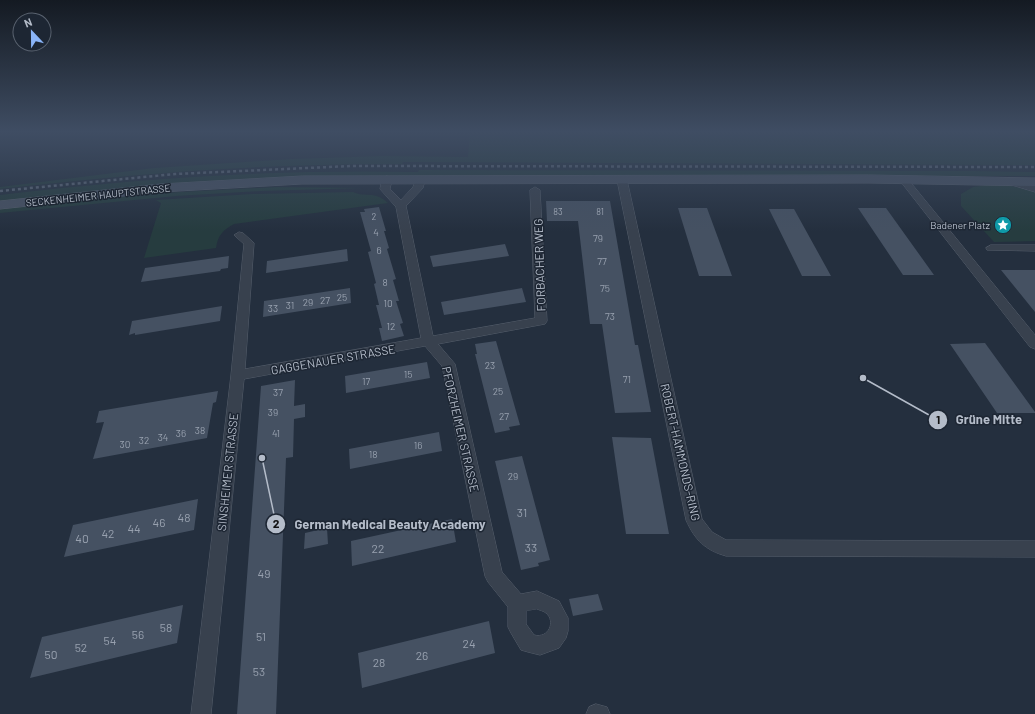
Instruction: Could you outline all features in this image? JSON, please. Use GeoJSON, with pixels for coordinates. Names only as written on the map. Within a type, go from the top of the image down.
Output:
{"type":"FeatureCollection","features":[{"type":"Feature","properties":{"kind":"main road","name":"SECKENHEIMER HAUPTSTRASSE"},"geometry":{"type":"LineString","coordinates":[[0,205],[161,188],[302,180],[1006,180],[1035,182]]}},
{"type":"Feature","properties":{"kind":"street"},"geometry":{"type":"LineString","coordinates":[[387,179],[385,189],[401,206],[428,342]]}},
{"type":"Feature","properties":{"kind":"street"},"geometry":{"type":"LineString","coordinates":[[401,206],[418,188],[420,179]]}},
{"type":"Feature","properties":{"kind":"street","name":"ROBERT-HAMMONDS-RING"},"geometry":{"type":"LineString","coordinates":[[622,180],[694,520],[705,539],[718,546],[726,548],[1035,548]]}},
{"type":"Feature","properties":{"kind":"street"},"geometry":{"type":"LineString","coordinates":[[904,180],[1035,344]]}},
{"type":"Feature","properties":{"kind":"street"},"geometry":{"type":"LineString","coordinates":[[1006,180],[1035,189]]}},
{"type":"Feature","properties":{"kind":"street","name":"FORBACHER WEG"},"geometry":{"type":"LineString","coordinates":[[428,342],[541,321],[535,190]]}},
{"type":"Feature","properties":{"kind":"street","name":"SINSHEIMER STRASSE"},"geometry":{"type":"LineString","coordinates":[[201,714],[238,375],[249,243],[239,235]]}},
{"type":"Feature","properties":{"kind":"street"},"geometry":{"type":"LineString","coordinates":[[991,248],[1035,248]]}},
{"type":"Feature","properties":{"kind":"street","name":"GAGGENAUER STRASSE"},"geometry":{"type":"LineString","coordinates":[[238,375],[428,342]]}},
{"type":"Feature","properties":{"kind":"street","name":"PFORZHEIMER STRASSE"},"geometry":{"type":"LineString","coordinates":[[428,342],[448,364],[494,576],[517,604]]}},
{"type":"Feature","properties":{"kind":"green space"},"geometry":{"type":"Polygon","coordinates":[[[210,164],[336,164],[201,170],[0,189],[0,187],[154,168],[210,164]]]}},
{"type":"Feature","properties":{"kind":"green space"},"geometry":{"type":"Polygon","coordinates":[[[892,164],[1035,164],[1035,165],[892,164]]]}},
{"type":"Feature","properties":{"kind":"green space"},"geometry":{"type":"Polygon","coordinates":[[[419,170],[974,171],[1035,172],[1035,176],[313,176],[170,184],[0,202],[0,195],[157,179],[261,173],[366,171],[418,172],[419,170]]]}},
{"type":"Feature","properties":{"kind":"green space","name":"Badener Platz"},"geometry":{"type":"Polygon","coordinates":[[[986,185],[1012,186],[1035,192],[1035,241],[994,242],[961,206],[961,194],[973,187],[986,185]]]}},
{"type":"Feature","properties":{"kind":"green space"},"geometry":{"type":"Polygon","coordinates":[[[277,187],[363,188],[262,191],[176,196],[0,213],[0,209],[12,207],[180,192],[277,187]]]}},
{"type":"Feature","properties":{"kind":"green space"},"geometry":{"type":"Polygon","coordinates":[[[353,192],[358,194],[374,195],[388,203],[234,224],[222,233],[216,248],[144,258],[161,203],[156,200],[252,194],[353,192]]]}},
{"type":"Feature","properties":{"kind":"building"},"geometry":{"type":"Polygon","coordinates":[[[546,201],[610,201],[635,345],[638,345],[651,412],[615,413],[602,324],[590,324],[578,221],[547,221],[546,201]]]}},
{"type":"Feature","properties":{"kind":"building"},"geometry":{"type":"Polygon","coordinates":[[[379,207],[386,231],[384,231],[389,248],[387,249],[396,279],[393,280],[399,301],[396,301],[403,323],[400,324],[404,336],[382,341],[379,328],[382,328],[376,305],[379,305],[374,284],[376,283],[368,252],[371,251],[360,212],[365,212],[364,209],[379,207]]]}},
{"type":"Feature","properties":{"kind":"building"},"geometry":{"type":"Polygon","coordinates":[[[678,208],[707,208],[732,276],[699,276],[678,208]]]}},
{"type":"Feature","properties":{"kind":"building"},"geometry":{"type":"Polygon","coordinates":[[[858,208],[886,208],[934,275],[903,275],[858,208]]]}},
{"type":"Feature","properties":{"kind":"building"},"geometry":{"type":"Polygon","coordinates":[[[769,209],[794,209],[831,276],[802,276],[769,209]]]}},
{"type":"Feature","properties":{"kind":"building"},"geometry":{"type":"Polygon","coordinates":[[[505,244],[509,256],[433,267],[430,256],[505,244]]]}},
{"type":"Feature","properties":{"kind":"building"},"geometry":{"type":"Polygon","coordinates":[[[347,249],[348,261],[266,273],[267,261],[347,249]]]}},
{"type":"Feature","properties":{"kind":"building"},"geometry":{"type":"Polygon","coordinates":[[[229,256],[228,268],[221,269],[220,271],[141,282],[145,268],[229,256]]]}},
{"type":"Feature","properties":{"kind":"building"},"geometry":{"type":"Polygon","coordinates":[[[1001,270],[1035,270],[1035,312],[1001,270]]]}},
{"type":"Feature","properties":{"kind":"building"},"geometry":{"type":"Polygon","coordinates":[[[350,288],[351,303],[263,317],[264,301],[350,288]]]}},
{"type":"Feature","properties":{"kind":"building"},"geometry":{"type":"Polygon","coordinates":[[[522,288],[526,302],[444,315],[441,302],[522,288]]]}},
{"type":"Feature","properties":{"kind":"building"},"geometry":{"type":"Polygon","coordinates":[[[222,306],[220,321],[129,335],[132,321],[222,306]]]}},
{"type":"Feature","properties":{"kind":"building"},"geometry":{"type":"Polygon","coordinates":[[[496,341],[520,425],[509,427],[510,430],[495,433],[475,354],[477,354],[475,344],[496,341]]]}},
{"type":"Feature","properties":{"kind":"building"},"geometry":{"type":"Polygon","coordinates":[[[985,343],[1035,413],[997,413],[950,344],[985,343]]]}},
{"type":"Feature","properties":{"kind":"building"},"geometry":{"type":"Polygon","coordinates":[[[427,362],[430,378],[346,393],[345,376],[427,362]]]}},
{"type":"Feature","properties":{"kind":"building"},"geometry":{"type":"Polygon","coordinates":[[[295,380],[294,406],[305,404],[305,417],[294,419],[293,457],[286,458],[276,714],[237,714],[261,386],[295,380]]]}},
{"type":"Feature","properties":{"kind":"building"},"geometry":{"type":"Polygon","coordinates":[[[218,391],[216,402],[213,403],[207,438],[93,459],[104,422],[96,423],[99,411],[218,391]]]}},
{"type":"Feature","properties":{"kind":"building"},"geometry":{"type":"Polygon","coordinates":[[[439,432],[442,451],[350,469],[349,449],[439,432]]]}},
{"type":"Feature","properties":{"kind":"building"},"geometry":{"type":"Polygon","coordinates":[[[612,437],[651,438],[669,534],[626,534],[612,437]]]}},
{"type":"Feature","properties":{"kind":"building"},"geometry":{"type":"Polygon","coordinates":[[[522,456],[550,560],[538,563],[539,566],[521,570],[495,461],[522,456]]]}},
{"type":"Feature","properties":{"kind":"building"},"geometry":{"type":"Polygon","coordinates":[[[198,499],[194,530],[64,557],[73,525],[198,499]]]}},
{"type":"Feature","properties":{"kind":"building"},"geometry":{"type":"Polygon","coordinates":[[[452,519],[456,542],[352,566],[351,541],[452,519]]]}},
{"type":"Feature","properties":{"kind":"building"},"geometry":{"type":"Polygon","coordinates":[[[327,528],[328,544],[304,549],[305,533],[327,528]]]}},
{"type":"Feature","properties":{"kind":"building"},"geometry":{"type":"Polygon","coordinates":[[[598,594],[603,610],[573,616],[569,599],[598,594]]]}},
{"type":"Feature","properties":{"kind":"building"},"geometry":{"type":"Polygon","coordinates":[[[183,605],[177,643],[30,678],[42,637],[183,605]]]}},
{"type":"Feature","properties":{"kind":"building"},"geometry":{"type":"Polygon","coordinates":[[[489,621],[495,653],[362,688],[358,653],[489,621]]]}},
{"type":"Feature","properties":{"kind":"railway"},"geometry":{"type":"LineString","coordinates":[[0,191],[175,174],[351,166],[1035,167]]}},
{"type":"Feature","properties":{"kind":"place","name":"Badener Platz"},"geometry":{"type":"Point","coordinates":[1003,225]}},
{"type":"Feature","properties":{"kind":"place","name":"Grüne Mitte"},"geometry":{"type":"Point","coordinates":[863,378]}},
{"type":"Feature","properties":{"kind":"place","name":"German Medical Beauty Academy"},"geometry":{"type":"Point","coordinates":[262,458]}}]}
